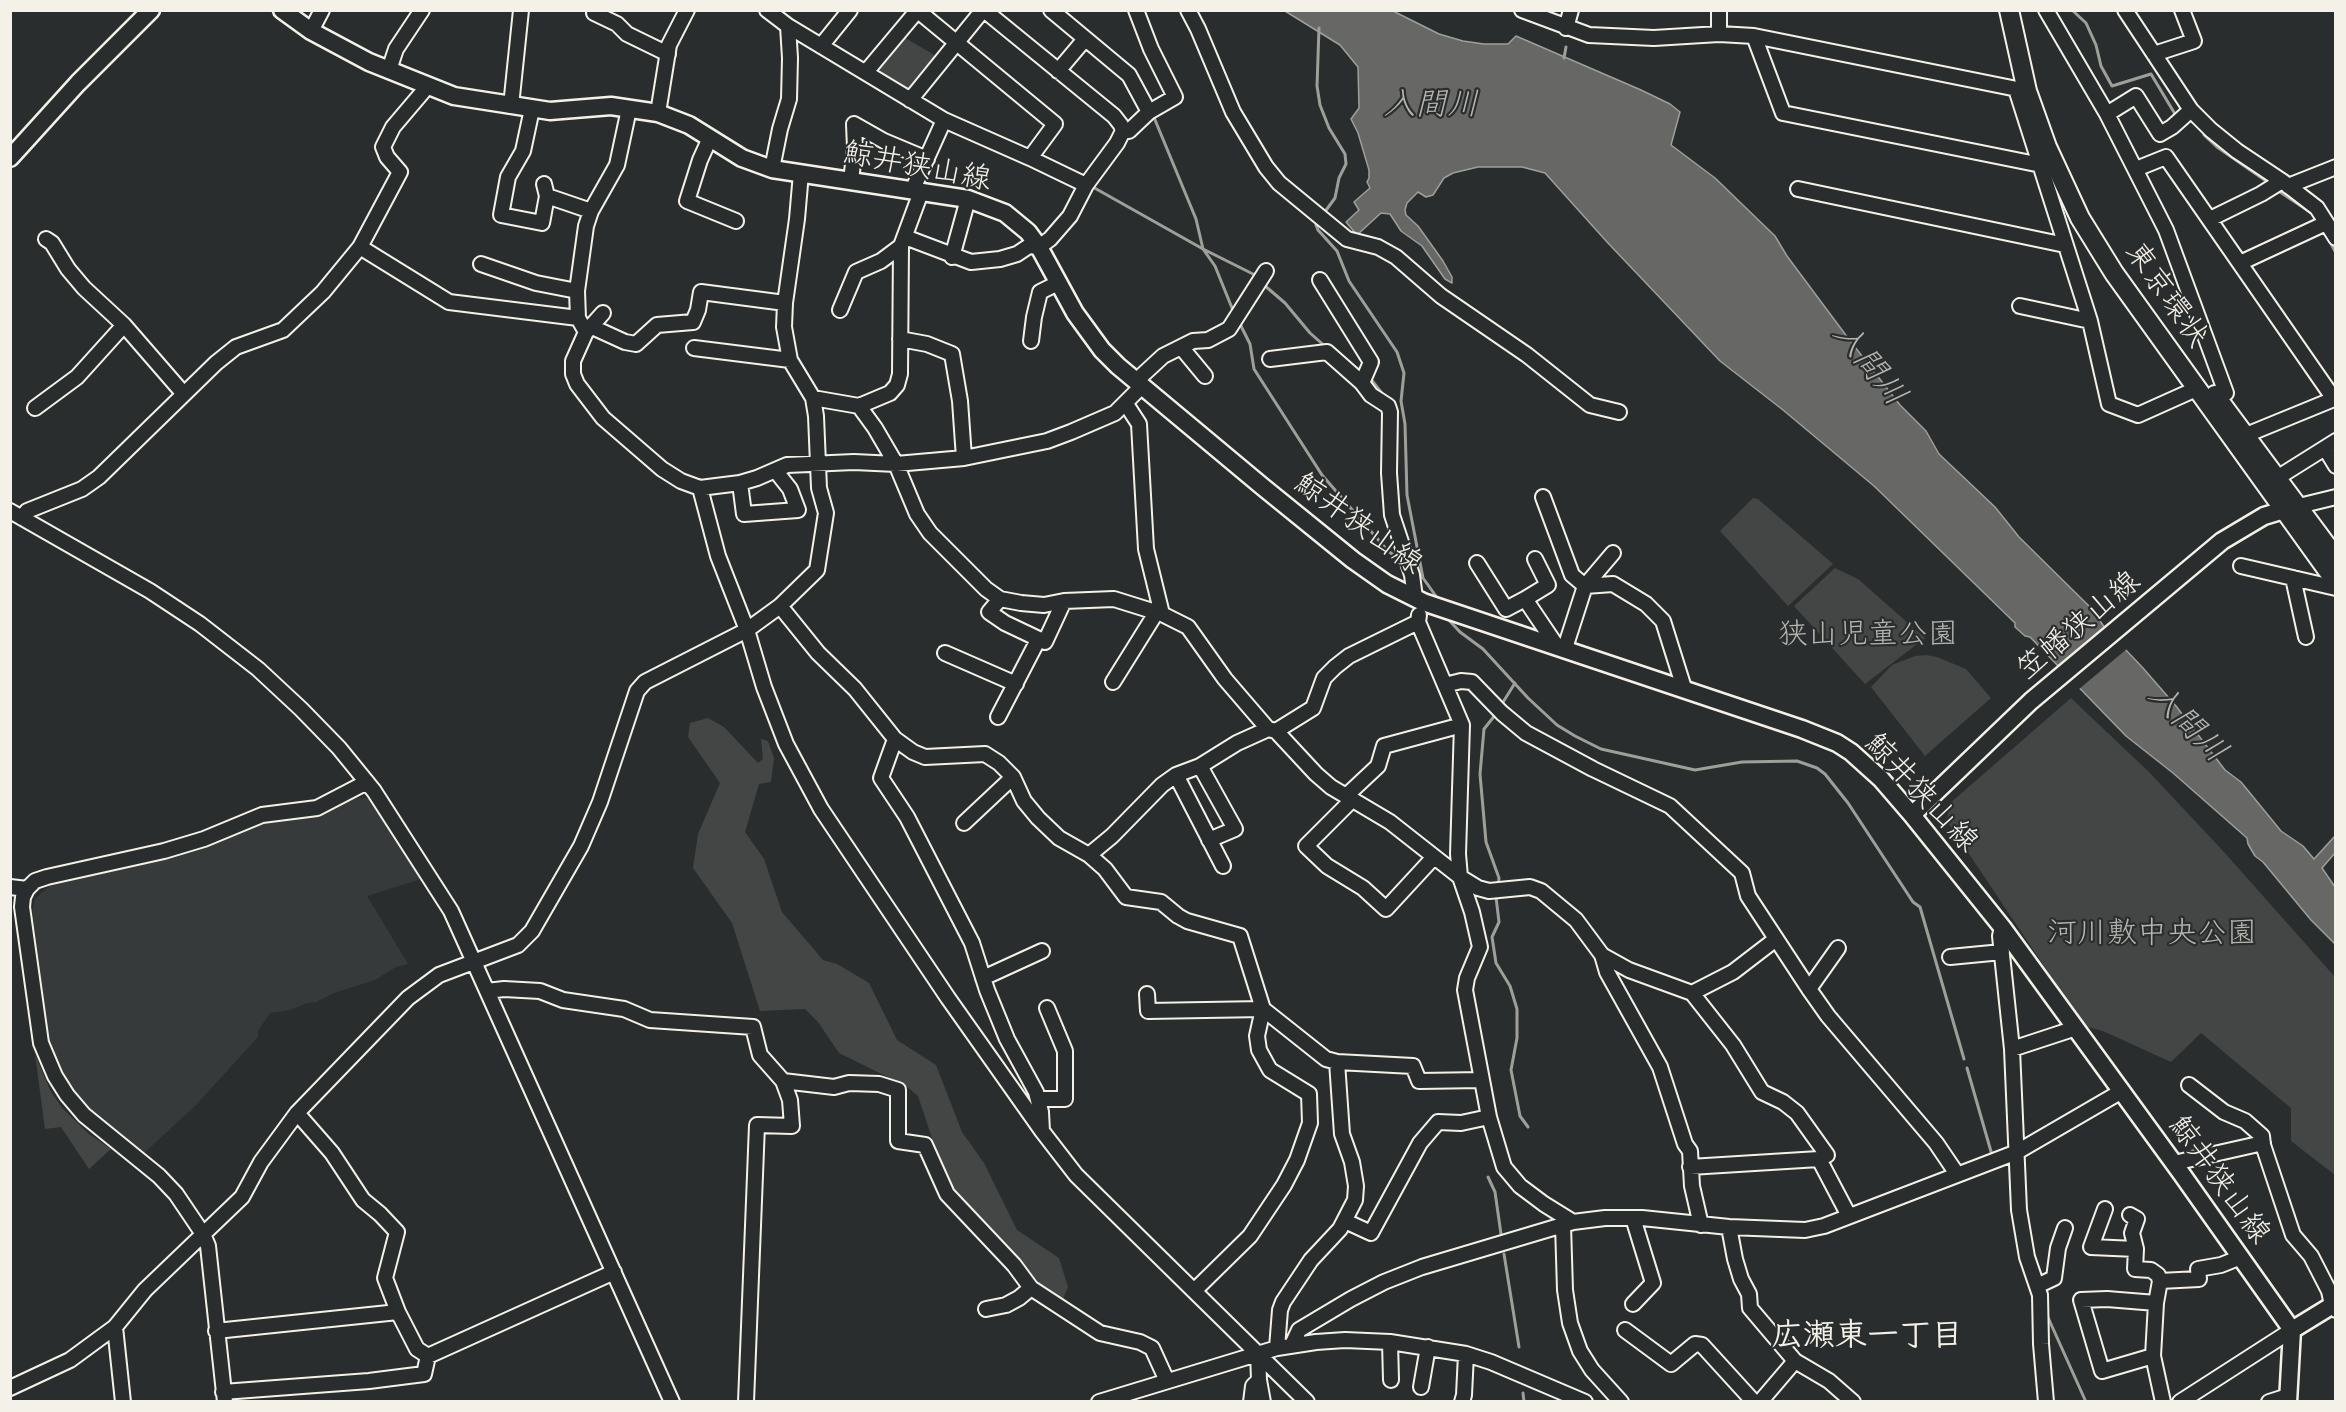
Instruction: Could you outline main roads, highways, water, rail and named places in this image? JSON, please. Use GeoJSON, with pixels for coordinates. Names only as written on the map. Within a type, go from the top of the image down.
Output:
{"type":"FeatureCollection","features":[{"type":"Feature","properties":{"kind":"highway","name":"東京環状"},"geometry":{"type":"LineString","coordinates":[[2008,10],[2021,90],[2080,218],[2114,273],[2196,389],[2291,507],[2336,558]]}},
{"type":"Feature","properties":{"kind":"highway","name":"東京環状"},"geometry":{"type":"LineString","coordinates":[[2019,10],[2037,90],[2090,213],[2122,268],[2277,478],[2291,507],[2336,582]]}},
{"type":"Feature","properties":{"kind":"main road"},"geometry":{"type":"LineString","coordinates":[[10,158],[78,83],[151,10]]}},
{"type":"Feature","properties":{"kind":"main road","name":"鯨井狭山線"},"geometry":{"type":"LineString","coordinates":[[282,10],[311,31],[369,62],[454,96],[550,111],[611,106],[658,114],[689,125],[742,158],[772,169],[968,199],[1005,213],[1023,227],[1039,247],[1075,313],[1102,350],[1139,384],[1353,560],[1387,584],[1419,600],[1684,688],[1837,743],[1865,763],[1912,815],[2002,927],[2292,1330]]}},
{"type":"Feature","properties":{"kind":"main road","name":"笠幡狭山線"},"geometry":{"type":"LineString","coordinates":[[1912,815],[2031,701],[2208,553],[2248,524],[2291,507]]}},
{"type":"Feature","properties":{"kind":"main road"},"geometry":{"type":"LineString","coordinates":[[2288,1399],[2292,1330],[2334,1299]]}},
{"type":"Feature","properties":{"kind":"water","name":"入間川"},"geometry":{"type":"Polygon","coordinates":[[[1285,11],[1393,11],[1439,34],[1463,41],[1508,44],[1516,36],[1641,90],[1670,104],[1680,112],[1671,145],[1715,178],[1775,236],[1787,256],[1848,338],[1900,405],[1926,431],[1939,454],[1995,507],[2019,537],[2091,608],[2105,628],[2176,706],[2225,770],[2241,782],[2281,831],[2303,846],[2314,859],[2335,836],[2335,853],[2322,868],[2335,887],[2335,944],[2311,920],[2263,862],[2255,856],[2247,838],[2173,773],[2126,736],[2030,637],[2025,636],[2015,627],[2015,623],[1874,486],[1720,361],[1545,173],[1522,167],[1478,167],[1453,173],[1444,178],[1433,195],[1426,197],[1418,192],[1407,203],[1406,215],[1418,226],[1443,261],[1452,277],[1452,283],[1445,279],[1422,246],[1401,231],[1390,214],[1381,213],[1357,235],[1346,222],[1359,210],[1354,202],[1370,188],[1367,182],[1369,170],[1358,133],[1351,119],[1359,108],[1358,67],[1340,45],[1285,11]]]}},
{"type":"Feature","properties":{"kind":"waterway"},"geometry":{"type":"LineString","coordinates":[[2072,10],[2086,23],[2096,45],[2101,66],[2112,86],[2151,74],[2175,114]]}},
{"type":"Feature","properties":{"kind":"waterway"},"geometry":{"type":"LineString","coordinates":[[1319,28],[1317,86],[1320,105],[1329,128],[1345,154],[1346,164],[1339,178],[1335,198],[1324,213]]}},
{"type":"Feature","properties":{"kind":"waterway"},"geometry":{"type":"LineString","coordinates":[[1564,58],[1566,47]]}},
{"type":"Feature","properties":{"kind":"waterway"},"geometry":{"type":"LineString","coordinates":[[1153,115],[1196,219],[1203,249],[1215,266],[1232,308]]}},
{"type":"Feature","properties":{"kind":"waterway"},"geometry":{"type":"LineString","coordinates":[[2204,135],[2217,147],[2269,183]]}},
{"type":"Feature","properties":{"kind":"waterway"},"geometry":{"type":"LineString","coordinates":[[1091,186],[1203,249],[1255,275]]}},
{"type":"Feature","properties":{"kind":"waterway"},"geometry":{"type":"LineString","coordinates":[[2277,190],[2310,212]]}},
{"type":"Feature","properties":{"kind":"waterway"},"geometry":{"type":"LineString","coordinates":[[1319,221],[1316,225],[1318,230],[1337,251],[1349,281],[1397,352],[1404,373],[1401,401],[1405,424],[1407,495],[1423,578]]}},
{"type":"Feature","properties":{"kind":"waterway"},"geometry":{"type":"LineString","coordinates":[[2329,240],[2336,253]]}},
{"type":"Feature","properties":{"kind":"waterway"},"geometry":{"type":"LineString","coordinates":[[1264,285],[1285,303],[1310,333],[1327,348]]}},
{"type":"Feature","properties":{"kind":"waterway"},"geometry":{"type":"LineString","coordinates":[[1240,324],[1250,344],[1254,369],[1322,475],[1388,551],[1402,561]]}},
{"type":"Feature","properties":{"kind":"waterway"},"geometry":{"type":"LineString","coordinates":[[1370,378],[1384,396]]}},
{"type":"Feature","properties":{"kind":"waterway"},"geometry":{"type":"LineString","coordinates":[[1417,573],[1438,599]]}},
{"type":"Feature","properties":{"kind":"waterway"},"geometry":{"type":"LineString","coordinates":[[1447,618],[1460,632],[1483,649],[1528,698],[1557,725],[1601,749],[1695,770],[1742,762],[1797,761],[1817,768],[1825,774],[1848,803],[1913,902],[1920,907],[1964,1059]]}},
{"type":"Feature","properties":{"kind":"waterway"},"geometry":{"type":"LineString","coordinates":[[1500,707],[1515,683]]}},
{"type":"Feature","properties":{"kind":"waterway"},"geometry":{"type":"LineString","coordinates":[[1496,714],[1484,729],[1480,774],[1486,842],[1499,878],[1498,886]]}},
{"type":"Feature","properties":{"kind":"waterway"},"geometry":{"type":"LineString","coordinates":[[1496,897],[1499,922],[1492,937],[1496,963],[1510,986],[1517,1009],[1517,1038],[1511,1070],[1520,1116],[1528,1127]]}},
{"type":"Feature","properties":{"kind":"waterway"},"geometry":{"type":"LineString","coordinates":[[1967,1068],[1992,1155]]}},
{"type":"Feature","properties":{"kind":"waterway"},"geometry":{"type":"LineString","coordinates":[[1488,1177],[1495,1192],[1501,1234]]}},
{"type":"Feature","properties":{"kind":"waterway"},"geometry":{"type":"LineString","coordinates":[[1504,1254],[1519,1347]]}},
{"type":"Feature","properties":{"kind":"waterway"},"geometry":{"type":"LineString","coordinates":[[2046,1313],[2086,1402]]}},
{"type":"Feature","properties":{"kind":"waterway"},"geometry":{"type":"LineString","coordinates":[[1523,1393],[1524,1402]]}},
{"type":"Feature","properties":{"kind":"district","name":"広瀬東一丁目"},"geometry":{"type":"Point","coordinates":[1867,1337]}},
{"type":"Feature","properties":{"kind":"park label","name":"狭山児童公園"},"geometry":{"type":"Point","coordinates":[1868,635]}},
{"type":"Feature","properties":{"kind":"park label","name":"河川敷中央公園"},"geometry":{"type":"Point","coordinates":[2152,934]}}]}
